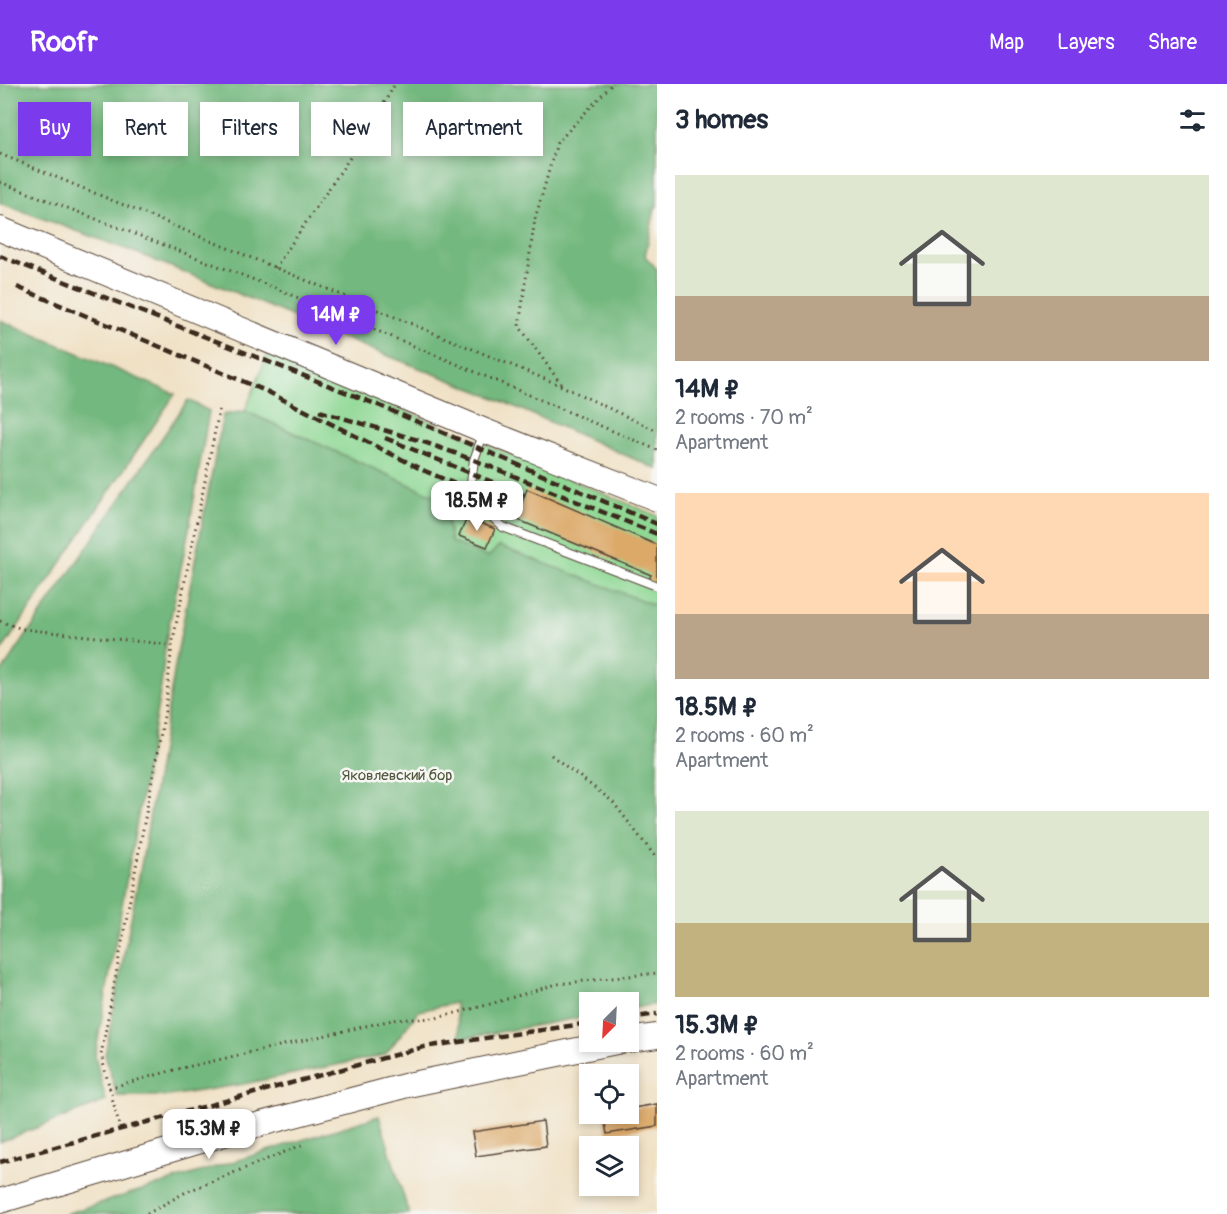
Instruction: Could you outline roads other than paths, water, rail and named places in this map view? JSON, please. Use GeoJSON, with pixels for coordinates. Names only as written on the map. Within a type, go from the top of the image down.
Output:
{"type":"FeatureCollection","features":[{"type":"Feature","properties":{"kind":"street"},"geometry":{"type":"LineString","coordinates":[[0,230],[485,431],[657,499]]}},
{"type":"Feature","properties":{"kind":"street"},"geometry":{"type":"LineString","coordinates":[[639,1038],[657,1036]]}},
{"type":"Feature","properties":{"kind":"street"},"geometry":{"type":"LineString","coordinates":[[0,1201],[224,1134],[408,1085],[579,1050]]}},
{"type":"Feature","properties":{"kind":"lane"},"geometry":{"type":"LineString","coordinates":[[485,431],[474,460],[470,490],[474,500],[503,527],[657,586]]}},
{"type":"Feature","properties":{"kind":"railway"},"geometry":{"type":"LineString","coordinates":[[0,256],[378,405],[657,524]]}},
{"type":"Feature","properties":{"kind":"railway"},"geometry":{"type":"LineString","coordinates":[[17,287],[266,391],[425,471],[518,511]]}},
{"type":"Feature","properties":{"kind":"railway"},"geometry":{"type":"LineString","coordinates":[[319,411],[418,440],[474,460],[657,534]]}},
{"type":"Feature","properties":{"kind":"railway"},"geometry":{"type":"LineString","coordinates":[[385,438],[524,495]]}},
{"type":"Feature","properties":{"kind":"railway"},"geometry":{"type":"LineString","coordinates":[[639,1016],[657,1014]]}},
{"type":"Feature","properties":{"kind":"railway"},"geometry":{"type":"LineString","coordinates":[[0,1162],[424,1047],[579,1025]]}},
{"type":"Feature","properties":{"kind":"park label","name":"Яковлевский бор"},"geometry":{"type":"Point","coordinates":[397,775]}}]}
